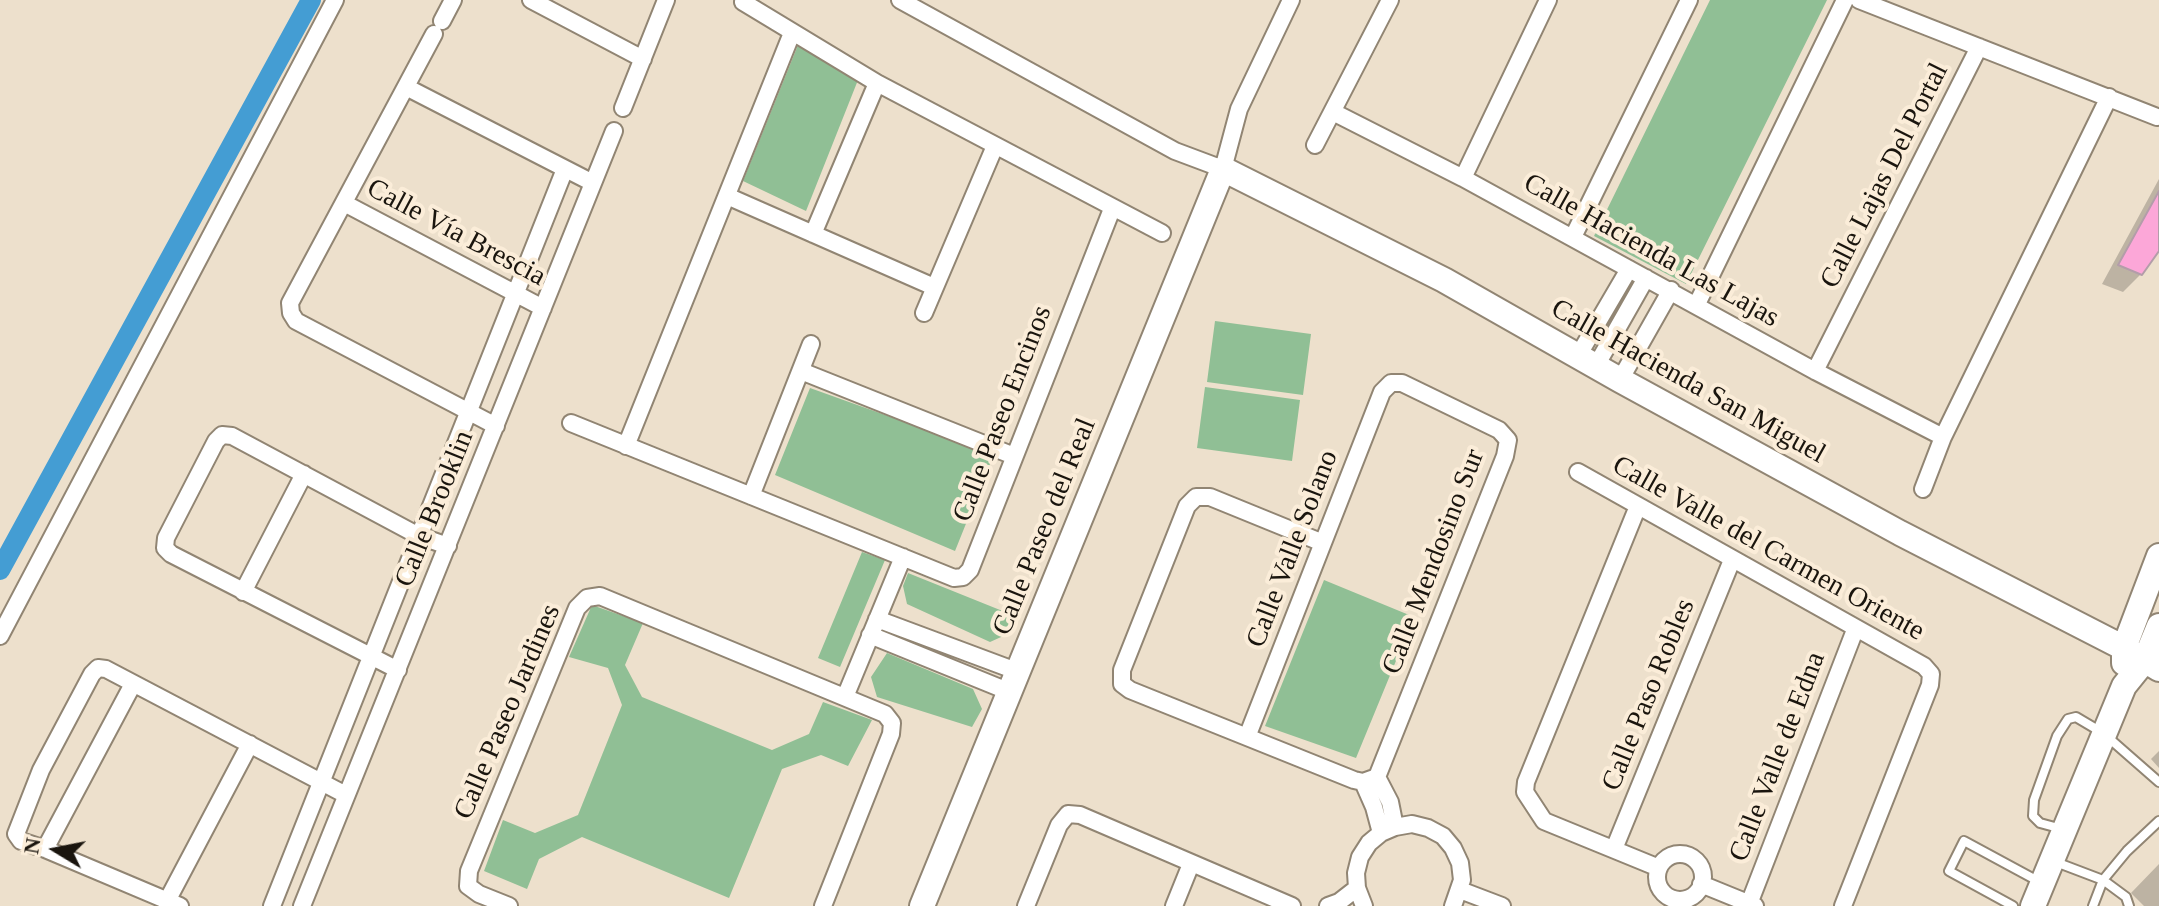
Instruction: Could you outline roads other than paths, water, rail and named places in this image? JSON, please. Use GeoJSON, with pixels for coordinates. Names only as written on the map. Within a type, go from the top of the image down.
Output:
{"type":"FeatureCollection","features":[{"type":"Feature","properties":{"kind":"street"},"geometry":{"type":"LineString","coordinates":[[0,636],[335,0]]}},
{"type":"Feature","properties":{"kind":"street","name":"Calle Vía Brescia"},"geometry":{"type":"LineString","coordinates":[[453,0],[290,303],[291,313],[296,321],[496,426]]}},
{"type":"Feature","properties":{"kind":"street"},"geometry":{"type":"LineString","coordinates":[[531,0],[643,59]]}},
{"type":"Feature","properties":{"kind":"street"},"geometry":{"type":"LineString","coordinates":[[623,108],[666,0]]}},
{"type":"Feature","properties":{"kind":"street"},"geometry":{"type":"LineString","coordinates":[[900,0],[1175,151],[1223,169],[1239,109],[1291,0]]}},
{"type":"Feature","properties":{"kind":"street"},"geometry":{"type":"LineString","coordinates":[[1315,145],[1390,0]]}},
{"type":"Feature","properties":{"kind":"street"},"geometry":{"type":"LineString","coordinates":[[1463,178],[1548,0]]}},
{"type":"Feature","properties":{"kind":"street"},"geometry":{"type":"LineString","coordinates":[[1573,237],[1689,0]]}},
{"type":"Feature","properties":{"kind":"street"},"geometry":{"type":"LineString","coordinates":[[1697,304],[1845,0]]}},
{"type":"Feature","properties":{"kind":"street"},"geometry":{"type":"LineString","coordinates":[[1859,0],[2157,117]]}},
{"type":"Feature","properties":{"kind":"street"},"geometry":{"type":"LineString","coordinates":[[743,2],[877,83],[1162,233]]}},
{"type":"Feature","properties":{"kind":"street"},"geometry":{"type":"LineString","coordinates":[[626,446],[792,33]]}},
{"type":"Feature","properties":{"kind":"street","name":"Calle Lajas Del Portal"},"geometry":{"type":"LineString","coordinates":[[1815,371],[1979,47]]}},
{"type":"Feature","properties":{"kind":"street"},"geometry":{"type":"LineString","coordinates":[[813,234],[877,83]]}},
{"type":"Feature","properties":{"kind":"street"},"geometry":{"type":"LineString","coordinates":[[406,87],[593,183]]}},
{"type":"Feature","properties":{"kind":"street"},"geometry":{"type":"LineString","coordinates":[[1923,489],[1943,437],[2109,97]]}},
{"type":"Feature","properties":{"kind":"street","name":"Calle Hacienda Las Lajas"},"geometry":{"type":"LineString","coordinates":[[1333,112],[1463,178],[1815,371],[1943,437]]}},
{"type":"Feature","properties":{"kind":"street","name":"Calle Brooklin"},"geometry":{"type":"LineString","coordinates":[[302,906],[614,131]]}},
{"type":"Feature","properties":{"kind":"street"},"geometry":{"type":"LineString","coordinates":[[924,313],[995,146]]}},
{"type":"Feature","properties":{"kind":"street","name":"Calle Brooklin"},"geometry":{"type":"LineString","coordinates":[[272,906],[565,169]]}},
{"type":"Feature","properties":{"kind":"street","name":"Calle Hacienda San Miguel"},"geometry":{"type":"LineString","coordinates":[[1223,169],[1444,280],[1900,533],[2143,659]]}},
{"type":"Feature","properties":{"kind":"street","name":"Calle Paseo del Real"},"geometry":{"type":"LineString","coordinates":[[922,906],[1223,169]]}},
{"type":"Feature","properties":{"kind":"street"},"geometry":{"type":"LineString","coordinates":[[727,196],[934,287]]}},
{"type":"Feature","properties":{"kind":"street","name":"Calle Vía Brescia"},"geometry":{"type":"LineString","coordinates":[[344,203],[543,308]]}},
{"type":"Feature","properties":{"kind":"street","name":"Calle Paseo Encinos"},"geometry":{"type":"LineString","coordinates":[[571,423],[954,578],[963,577],[970,570],[1112,209]]}},
{"type":"Feature","properties":{"kind":"street"},"geometry":{"type":"LineString","coordinates":[[1587,361],[1629,269]]}},
{"type":"Feature","properties":{"kind":"street"},"geometry":{"type":"LineString","coordinates":[[1587,361],[1646,278]]}},
{"type":"Feature","properties":{"kind":"street"},"geometry":{"type":"LineString","coordinates":[[1620,380],[1671,290]]}},
{"type":"Feature","properties":{"kind":"street"},"geometry":{"type":"LineString","coordinates":[[751,496],[811,344]]}},
{"type":"Feature","properties":{"kind":"street"},"geometry":{"type":"LineString","coordinates":[[801,371],[1014,456]]}},
{"type":"Feature","properties":{"kind":"street","name":"Calle Valle Solano"},"geometry":{"type":"LineString","coordinates":[[1247,737],[1382,392],[1391,383]]}},
{"type":"Feature","properties":{"kind":"street","name":"Calle Mendosino Sur"},"geometry":{"type":"LineString","coordinates":[[1370,780],[1505,456],[1508,440],[1499,430],[1430,396],[1402,383],[1391,383]]}},
{"type":"Feature","properties":{"kind":"street"},"geometry":{"type":"LineString","coordinates":[[398,670],[171,554],[165,548],[166,538],[216,441],[222,435],[232,436],[419,536],[448,546]]}},
{"type":"Feature","properties":{"kind":"street","name":"Calle Valle del Carmen Oriente"},"geometry":{"type":"LineString","coordinates":[[1578,472],[1913,660],[1931,674],[1930,685],[1843,906]]}},
{"type":"Feature","properties":{"kind":"street"},"geometry":{"type":"LineString","coordinates":[[243,592],[304,474]]}},
{"type":"Feature","properties":{"kind":"street"},"geometry":{"type":"LineString","coordinates":[[1323,543],[1210,497],[1196,497],[1187,506],[1122,670],[1122,684],[1130,690],[1247,737],[1370,780],[1390,802],[1388,830]]}},
{"type":"Feature","properties":{"kind":"street"},"geometry":{"type":"LineString","coordinates":[[1638,506],[1526,782],[1525,792],[1544,821],[1659,868]]}},
{"type":"Feature","properties":{"kind":"street"},"geometry":{"type":"LineString","coordinates":[[2143,659],[2159,556]]}},
{"type":"Feature","properties":{"kind":"street"},"geometry":{"type":"LineString","coordinates":[[845,697],[903,557]]}},
{"type":"Feature","properties":{"kind":"street","name":"Calle Paso Robles"},"geometry":{"type":"LineString","coordinates":[[1614,849],[1732,560]]}},
{"type":"Feature","properties":{"kind":"street","name":"Calle Paseo Jardines"},"geometry":{"type":"LineString","coordinates":[[509,906],[468,886],[469,871],[577,608],[587,598],[600,596],[885,714],[892,723],[891,734],[823,906]]}},
{"type":"Feature","properties":{"kind":"street"},"geometry":{"type":"LineString","coordinates":[[877,619],[1014,682]]}},
{"type":"Feature","properties":{"kind":"street"},"geometry":{"type":"LineString","coordinates":[[2038,895],[2124,686],[2143,659],[2159,626]]}},
{"type":"Feature","properties":{"kind":"street","name":"Calle Valle de Edna"},"geometry":{"type":"LineString","coordinates":[[1752,905],[1855,630]]}},
{"type":"Feature","properties":{"kind":"street"},"geometry":{"type":"LineString","coordinates":[[870,635],[1014,682]]}},
{"type":"Feature","properties":{"kind":"street"},"geometry":{"type":"LineString","coordinates":[[250,744],[174,903],[21,841],[16,834],[41,770],[98,668],[106,669],[133,684],[250,744],[346,795]]}},
{"type":"Feature","properties":{"kind":"street"},"geometry":{"type":"LineString","coordinates":[[45,849],[133,684]]}},
{"type":"Feature","properties":{"kind":"street"},"geometry":{"type":"LineString","coordinates":[[1026,906],[1059,825],[1068,814],[1080,815],[1292,906]]}},
{"type":"Feature","properties":{"kind":"street"},"geometry":{"type":"LineString","coordinates":[[1364,906],[1357,888],[1356,873],[1360,857],[1369,843],[1388,830],[1420,826],[1443,836],[1460,863],[1462,880],[1453,906]]}},
{"type":"Feature","properties":{"kind":"street"},"geometry":{"type":"LineString","coordinates":[[1685,855],[1698,863],[1701,884],[1693,896],[1682,903],[1662,900],[1659,868],[1670,857],[1685,855]]}},
{"type":"Feature","properties":{"kind":"street"},"geometry":{"type":"LineString","coordinates":[[1174,906],[1191,864]]}},
{"type":"Feature","properties":{"kind":"street"},"geometry":{"type":"LineString","coordinates":[[1701,884],[1752,905]]}},
{"type":"Feature","properties":{"kind":"street"},"geometry":{"type":"LineString","coordinates":[[1328,906],[1339,902],[1357,888]]}},
{"type":"Feature","properties":{"kind":"street"},"geometry":{"type":"LineString","coordinates":[[1460,890],[1502,906]]}},
{"type":"Feature","properties":{"kind":"lane"},"geometry":{"type":"LineString","coordinates":[[2064,830],[2040,823],[2033,816],[2034,800],[2057,736],[2068,719],[2076,717],[2103,733],[2159,782]]}},
{"type":"Feature","properties":{"kind":"lane"},"geometry":{"type":"LineString","coordinates":[[2093,906],[2103,880],[2159,821]]}},
{"type":"Feature","properties":{"kind":"lane"},"geometry":{"type":"LineString","coordinates":[[2013,906],[1949,871],[1964,841],[2038,895]]}},
{"type":"Feature","properties":{"kind":"lane"},"geometry":{"type":"LineString","coordinates":[[2052,860],[2103,880],[2126,897],[2129,906]]}},
{"type":"Feature","properties":{"kind":"waterway"},"geometry":{"type":"LineString","coordinates":[[0,570],[311,0]]}}]}
